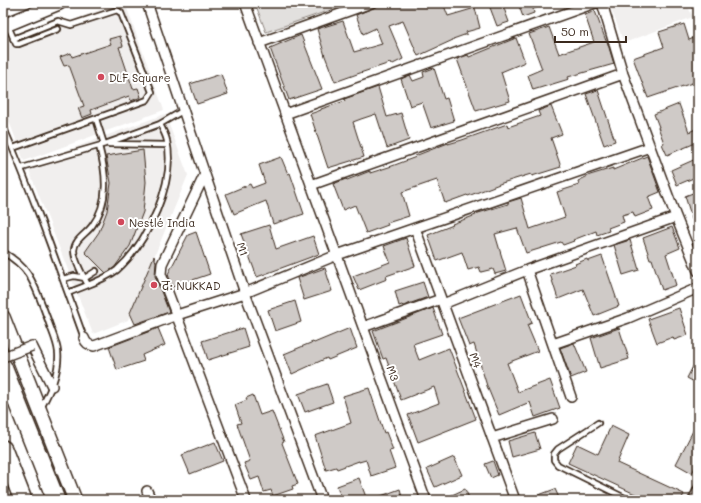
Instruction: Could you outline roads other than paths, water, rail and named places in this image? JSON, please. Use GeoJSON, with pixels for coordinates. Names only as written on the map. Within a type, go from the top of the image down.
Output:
{"type":"FeatureCollection","features":[{"type":"Feature","properties":{"kind":"highway"},"geometry":{"type":"LineString","coordinates":[[3,367],[56,500]]}},
{"type":"Feature","properties":{"kind":"highway"},"geometry":{"type":"LineString","coordinates":[[3,449],[23,500]]}},
{"type":"Feature","properties":{"kind":"main road"},"geometry":{"type":"LineString","coordinates":[[5,25],[59,3]]}},
{"type":"Feature","properties":{"kind":"main road"},"geometry":{"type":"LineString","coordinates":[[3,317],[75,500]]}},
{"type":"Feature","properties":{"kind":"street","name":"M1"},"geometry":{"type":"LineString","coordinates":[[147,3],[245,293],[322,500]]}},
{"type":"Feature","properties":{"kind":"street","name":"M3"},"geometry":{"type":"LineString","coordinates":[[245,3],[426,500]]}},
{"type":"Feature","properties":{"kind":"street"},"geometry":{"type":"LineString","coordinates":[[259,43],[371,3]]}},
{"type":"Feature","properties":{"kind":"street"},"geometry":{"type":"LineString","coordinates":[[285,114],[595,3]]}},
{"type":"Feature","properties":{"kind":"street"},"geometry":{"type":"LineString","coordinates":[[602,3],[623,74],[676,217],[698,271]]}},
{"type":"Feature","properties":{"kind":"street"},"geometry":{"type":"LineString","coordinates":[[311,185],[623,74]]}},
{"type":"Feature","properties":{"kind":"street"},"geometry":{"type":"LineString","coordinates":[[84,338],[86,343],[94,346],[177,315],[245,293],[337,254],[650,147]]}},
{"type":"Feature","properties":{"kind":"street"},"geometry":{"type":"LineString","coordinates":[[205,174],[162,264],[160,274],[177,315],[246,500]]}},
{"type":"Feature","properties":{"kind":"street"},"geometry":{"type":"LineString","coordinates":[[364,327],[442,302],[676,217]]}},
{"type":"Feature","properties":{"kind":"street","name":"M4"},"geometry":{"type":"LineString","coordinates":[[415,228],[515,500]]}},
{"type":"Feature","properties":{"kind":"street"},"geometry":{"type":"LineString","coordinates":[[528,270],[571,397]]}},
{"type":"Feature","properties":{"kind":"street"},"geometry":{"type":"LineString","coordinates":[[553,344],[628,318],[698,288]]}},
{"type":"Feature","properties":{"kind":"street"},"geometry":{"type":"LineString","coordinates":[[3,357],[32,346],[52,386]]}},
{"type":"Feature","properties":{"kind":"street"},"geometry":{"type":"LineString","coordinates":[[492,438],[553,419]]}},
{"type":"Feature","properties":{"kind":"lane"},"geometry":{"type":"LineString","coordinates":[[13,39],[58,21],[71,25],[115,9],[122,13],[152,92],[147,100],[13,148]]}},
{"type":"Feature","properties":{"kind":"lane"},"geometry":{"type":"LineString","coordinates":[[5,25],[16,44],[58,29]]}},
{"type":"Feature","properties":{"kind":"lane"},"geometry":{"type":"LineString","coordinates":[[22,168],[103,145],[160,124],[184,110]]}},
{"type":"Feature","properties":{"kind":"lane"},"geometry":{"type":"LineString","coordinates":[[88,284],[75,256],[74,248],[80,238],[92,226],[100,212],[105,193],[106,181],[103,145],[96,118]]}},
{"type":"Feature","properties":{"kind":"lane"},"geometry":{"type":"LineString","coordinates":[[68,293],[88,284],[102,280],[117,270],[134,252],[148,230],[161,201],[168,166],[167,140],[160,124]]}},
{"type":"Feature","properties":{"kind":"lane"},"geometry":{"type":"LineString","coordinates":[[3,126],[22,168],[84,338]]}},
{"type":"Feature","properties":{"kind":"lane"},"geometry":{"type":"LineString","coordinates":[[103,145],[167,145]]}},
{"type":"Feature","properties":{"kind":"lane"},"geometry":{"type":"LineString","coordinates":[[3,252],[15,260],[28,274],[37,292],[58,352],[57,368],[52,386],[40,411]]}},
{"type":"Feature","properties":{"kind":"lane"},"geometry":{"type":"LineString","coordinates":[[63,280],[74,276],[84,278],[96,271]]}},
{"type":"Feature","properties":{"kind":"lane"},"geometry":{"type":"LineString","coordinates":[[598,423],[558,449],[554,454],[554,460],[558,465],[629,500]]}},
{"type":"Feature","properties":{"kind":"lane"},"geometry":{"type":"LineString","coordinates":[[691,500],[698,486]]}},
{"type":"Feature","properties":{"kind":"place","name":"DLF Square"},"geometry":{"type":"Point","coordinates":[101,77]}},
{"type":"Feature","properties":{"kind":"place","name":"Nestlé India"},"geometry":{"type":"Point","coordinates":[121,222]}},
{"type":"Feature","properties":{"kind":"place","name":"द: NUKKAD"},"geometry":{"type":"Point","coordinates":[154,285]}}]}
